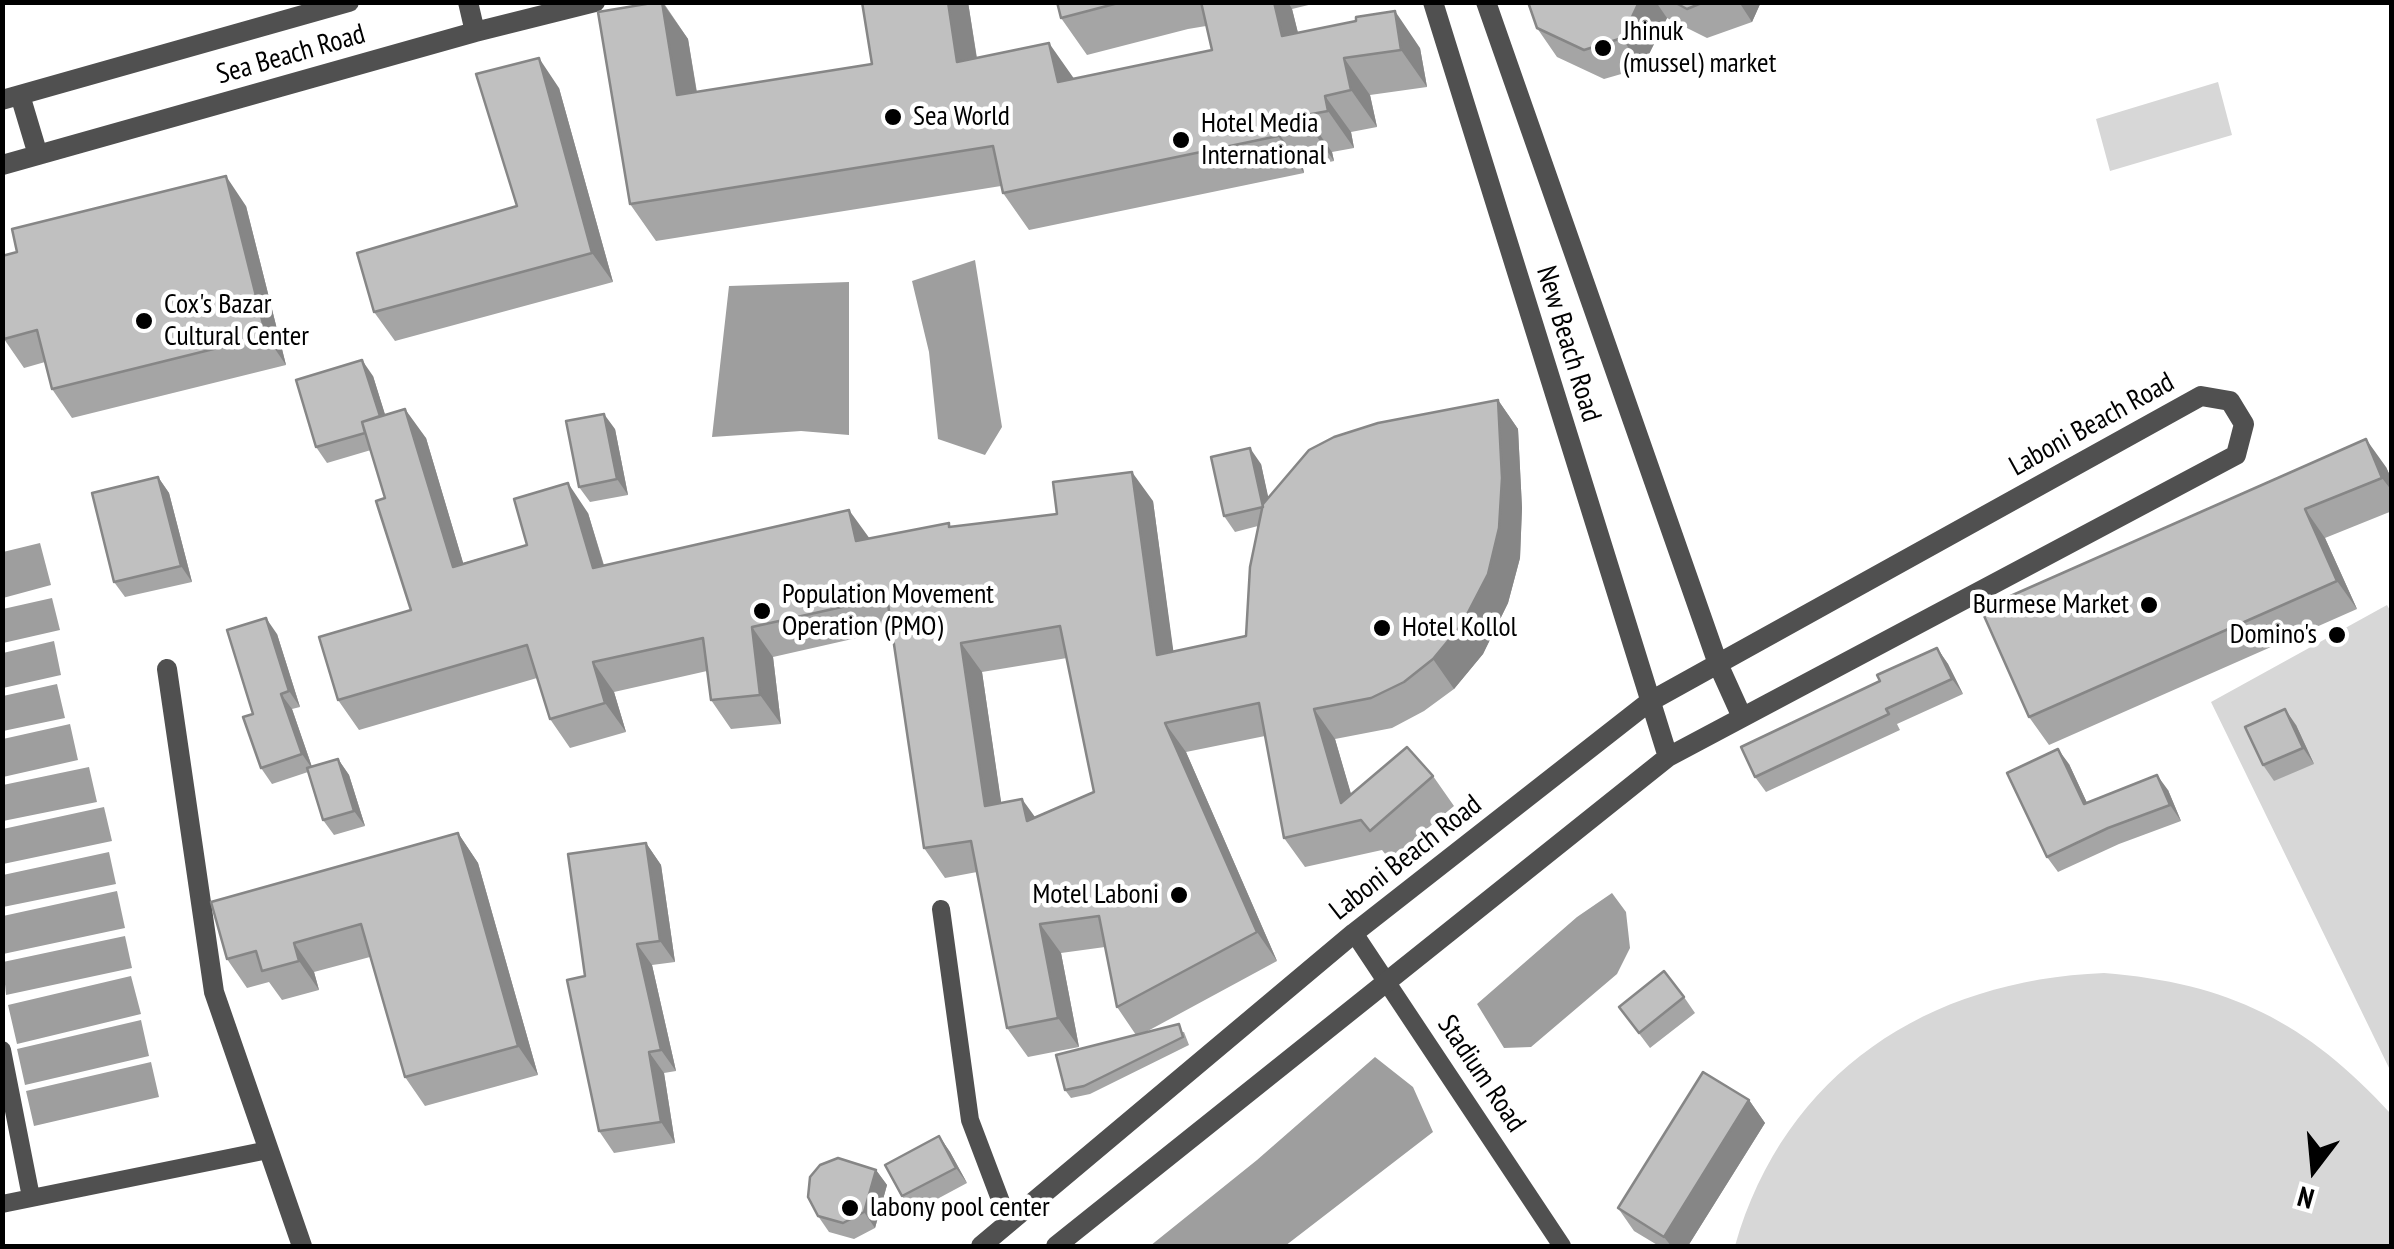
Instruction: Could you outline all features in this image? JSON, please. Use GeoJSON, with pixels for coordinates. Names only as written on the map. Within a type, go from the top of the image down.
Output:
{"type":"FeatureCollection","features":[{"type":"Feature","properties":{"kind":"street","name":"Sea Beach Road"},"geometry":{"type":"LineString","coordinates":[[11,97],[349,2]]}},
{"type":"Feature","properties":{"kind":"street"},"geometry":{"type":"LineString","coordinates":[[468,2],[475,32]]}},
{"type":"Feature","properties":{"kind":"street","name":"Sea Beach Road"},"geometry":{"type":"LineString","coordinates":[[2,165],[595,2]]}},
{"type":"Feature","properties":{"kind":"street","name":"New Beach Road"},"geometry":{"type":"LineString","coordinates":[[1432,2],[1668,757]]}},
{"type":"Feature","properties":{"kind":"street","name":"New Beach Road"},"geometry":{"type":"LineString","coordinates":[[1486,2],[1718,664],[1742,717]]}},
{"type":"Feature","properties":{"kind":"street"},"geometry":{"type":"LineString","coordinates":[[11,97],[38,155]]}},
{"type":"Feature","properties":{"kind":"street","name":"Laboni Beach Road"},"geometry":{"type":"LineString","coordinates":[[981,1246],[1354,933],[1648,702],[2201,396],[2230,402],[2244,424],[2236,455],[1668,757],[1056,1246]]}},
{"type":"Feature","properties":{"kind":"street"},"geometry":{"type":"LineString","coordinates":[[167,669],[214,992],[302,1246]]}},
{"type":"Feature","properties":{"kind":"lane"},"geometry":{"type":"LineString","coordinates":[[942,909],[970,1120],[1009,1223]]}},
{"type":"Feature","properties":{"kind":"lane","name":"Stadium Road"},"geometry":{"type":"LineString","coordinates":[[1354,933],[1562,1246]]}},
{"type":"Feature","properties":{"kind":"lane"},"geometry":{"type":"LineString","coordinates":[[2,1050],[32,1197]]}},
{"type":"Feature","properties":{"kind":"lane"},"geometry":{"type":"LineString","coordinates":[[2,1204],[268,1150]]}},
{"type":"Feature","properties":{"kind":"shaded area"},"geometry":{"type":"Polygon","coordinates":[[[2218,82],[2232,135],[2110,171],[2096,119],[2218,82]]]}},
{"type":"Feature","properties":{"kind":"shaded area"},"geometry":{"type":"Polygon","coordinates":[[[975,260],[1002,427],[985,455],[938,439],[929,352],[912,281],[975,260]]]}},
{"type":"Feature","properties":{"kind":"shaded area"},"geometry":{"type":"Polygon","coordinates":[[[849,282],[849,435],[801,431],[712,437],[729,286],[849,282]]]}},
{"type":"Feature","properties":{"kind":"shaded area"},"geometry":{"type":"Polygon","coordinates":[[[40,543],[51,585],[3,598],[3,552],[40,543]]]}},
{"type":"Feature","properties":{"kind":"shaded area"},"geometry":{"type":"Polygon","coordinates":[[[52,598],[60,630],[3,643],[3,609],[52,598]]]}},
{"type":"Feature","properties":{"kind":"shaded area"},"geometry":{"type":"Polygon","coordinates":[[[2387,605],[2392,614],[2391,1072],[2211,702],[2387,605]]]}},
{"type":"Feature","properties":{"kind":"shaded area"},"geometry":{"type":"Polygon","coordinates":[[[54,641],[61,675],[3,688],[3,653],[54,641]]]}},
{"type":"Feature","properties":{"kind":"shaded area"},"geometry":{"type":"Polygon","coordinates":[[[57,684],[65,718],[3,731],[3,696],[57,684]]]}},
{"type":"Feature","properties":{"kind":"shaded area"},"geometry":{"type":"Polygon","coordinates":[[[70,724],[78,760],[3,777],[3,739],[70,724]]]}},
{"type":"Feature","properties":{"kind":"shaded area"},"geometry":{"type":"Polygon","coordinates":[[[89,767],[97,802],[3,821],[3,785],[89,767]]]}},
{"type":"Feature","properties":{"kind":"shaded area"},"geometry":{"type":"Polygon","coordinates":[[[104,807],[112,841],[3,864],[3,829],[104,807]]]}},
{"type":"Feature","properties":{"kind":"shaded area"},"geometry":{"type":"Polygon","coordinates":[[[109,852],[116,884],[3,907],[3,875],[109,852]]]}},
{"type":"Feature","properties":{"kind":"shaded area"},"geometry":{"type":"Polygon","coordinates":[[[117,891],[125,928],[3,954],[3,916],[117,891]]]}},
{"type":"Feature","properties":{"kind":"shaded area"},"geometry":{"type":"Polygon","coordinates":[[[1612,893],[1626,912],[1630,948],[1617,974],[1531,1047],[1504,1048],[1477,1004],[1577,917],[1612,893]]]}},
{"type":"Feature","properties":{"kind":"shaded area"},"geometry":{"type":"Polygon","coordinates":[[[125,936],[132,968],[6,995],[3,962],[125,936]]]}},
{"type":"Feature","properties":{"kind":"shaded area"},"geometry":{"type":"Polygon","coordinates":[[[2104,973],[2190,986],[2228,998],[2296,1032],[2360,1082],[2391,1114],[2391,1246],[1735,1246],[1758,1185],[1789,1131],[1827,1085],[1872,1047],[1923,1017],[1979,994],[2040,980],[2104,973]]]}},
{"type":"Feature","properties":{"kind":"shaded area"},"geometry":{"type":"Polygon","coordinates":[[[131,976],[141,1014],[17,1044],[8,1005],[131,976]]]}},
{"type":"Feature","properties":{"kind":"shaded area"},"geometry":{"type":"Polygon","coordinates":[[[141,1020],[149,1056],[25,1085],[17,1049],[141,1020]]]}},
{"type":"Feature","properties":{"kind":"shaded area"},"geometry":{"type":"Polygon","coordinates":[[[1375,1057],[1413,1087],[1433,1132],[1285,1246],[1150,1246],[1257,1160],[1375,1057]]]}},
{"type":"Feature","properties":{"kind":"shaded area"},"geometry":{"type":"Polygon","coordinates":[[[151,1062],[159,1097],[34,1126],[26,1091],[151,1062]]]}},
{"type":"Feature","properties":{"kind":"building"},"geometry":{"type":"Polygon","coordinates":[[[662,2],[677,95],[872,64],[862,2],[948,2],[957,62],[1049,43],[1058,82],[1212,50],[1201,2],[1274,2],[1282,36],[1395,11],[1401,50],[1344,58],[1351,90],[1325,96],[1328,111],[1306,115],[1308,124],[1277,131],[1278,136],[1003,193],[993,146],[630,204],[598,12],[662,2]]]}},
{"type":"Feature","properties":{"kind":"building"},"geometry":{"type":"Polygon","coordinates":[[[1057,2],[1122,2],[1061,18],[1057,2]]]}},
{"type":"Feature","properties":{"kind":"building"},"geometry":{"type":"Polygon","coordinates":[[[1528,2],[1639,2],[1622,38],[1584,50],[1537,28],[1528,2]]]}},
{"type":"Feature","properties":{"kind":"building"},"geometry":{"type":"Polygon","coordinates":[[[1674,2],[1704,2],[1687,9],[1674,2]]]}},
{"type":"Feature","properties":{"kind":"building"},"geometry":{"type":"Polygon","coordinates":[[[539,58],[592,253],[374,312],[357,253],[517,206],[476,74],[539,58]]]}},
{"type":"Feature","properties":{"kind":"building","name":"Cox's Bazar Cultural Center"},"geometry":{"type":"Polygon","coordinates":[[[226,176],[266,336],[52,389],[37,330],[4,339],[2,256],[17,252],[12,229],[226,176]]]}},
{"type":"Feature","properties":{"kind":"building"},"geometry":{"type":"Polygon","coordinates":[[[362,360],[380,416],[362,422],[365,433],[316,447],[296,380],[362,360]]]}},
{"type":"Feature","properties":{"kind":"building"},"geometry":{"type":"Polygon","coordinates":[[[1498,400],[1502,478],[1499,528],[1488,574],[1462,624],[1433,659],[1404,682],[1371,698],[1314,709],[1341,803],[1407,747],[1433,776],[1370,831],[1361,820],[1284,838],[1259,703],[1165,723],[1257,932],[1117,1007],[1099,916],[1040,924],[1058,1018],[1007,1028],[971,841],[924,848],[887,597],[752,627],[760,695],[711,700],[703,638],[593,662],[605,703],[550,719],[527,645],[338,700],[319,637],[411,610],[376,501],[385,498],[362,422],[405,409],[453,567],[527,545],[514,499],[568,483],[593,568],[849,510],[856,541],[949,523],[949,527],[1057,514],[1053,482],[1132,472],[1157,655],[1246,636],[1250,567],[1263,504],[1309,450],[1378,423],[1498,400]],[[1060,626],[961,643],[985,806],[1022,799],[1027,821],[1094,792],[1060,626]]]}},
{"type":"Feature","properties":{"kind":"building"},"geometry":{"type":"Polygon","coordinates":[[[604,414],[617,479],[579,487],[566,421],[604,414]]]}},
{"type":"Feature","properties":{"kind":"building"},"geometry":{"type":"Polygon","coordinates":[[[2366,439],[2382,478],[2305,509],[2337,581],[2029,717],[1981,609],[2366,439]]]}},
{"type":"Feature","properties":{"kind":"building"},"geometry":{"type":"Polygon","coordinates":[[[1250,448],[1263,507],[1224,516],[1211,457],[1250,448]]]}},
{"type":"Feature","properties":{"kind":"building"},"geometry":{"type":"Polygon","coordinates":[[[158,477],[181,566],[114,582],[92,493],[158,477]]]}},
{"type":"Feature","properties":{"kind":"building"},"geometry":{"type":"Polygon","coordinates":[[[266,618],[289,691],[281,694],[302,754],[261,768],[243,717],[253,714],[227,630],[266,618]]]}},
{"type":"Feature","properties":{"kind":"building"},"geometry":{"type":"Polygon","coordinates":[[[1937,648],[1952,679],[1886,709],[1889,714],[1755,777],[1741,747],[1880,681],[1877,675],[1937,648]]]}},
{"type":"Feature","properties":{"kind":"building"},"geometry":{"type":"Polygon","coordinates":[[[2285,709],[2303,748],[2263,765],[2245,727],[2285,709]]]}},
{"type":"Feature","properties":{"kind":"building"},"geometry":{"type":"Polygon","coordinates":[[[2058,749],[2084,804],[2157,775],[2170,805],[2047,857],[2007,773],[2058,749]]]}},
{"type":"Feature","properties":{"kind":"building"},"geometry":{"type":"Polygon","coordinates":[[[338,759],[354,811],[323,820],[307,768],[338,759]]]}},
{"type":"Feature","properties":{"kind":"building"},"geometry":{"type":"Polygon","coordinates":[[[458,833],[518,1046],[405,1077],[361,924],[294,943],[299,961],[262,971],[256,951],[227,959],[211,902],[458,833]]]}},
{"type":"Feature","properties":{"kind":"building"},"geometry":{"type":"Polygon","coordinates":[[[646,843],[660,941],[637,944],[661,1050],[649,1052],[661,1122],[599,1131],[567,980],[585,976],[568,854],[646,843]]]}},
{"type":"Feature","properties":{"kind":"building"},"geometry":{"type":"Polygon","coordinates":[[[1664,971],[1684,997],[1639,1033],[1619,1007],[1664,971]]]}},
{"type":"Feature","properties":{"kind":"building"},"geometry":{"type":"Polygon","coordinates":[[[1179,1024],[1183,1037],[1084,1086],[1065,1090],[1056,1055],[1179,1024]]]}},
{"type":"Feature","properties":{"kind":"building"},"geometry":{"type":"Polygon","coordinates":[[[1703,1072],[1749,1100],[1664,1237],[1618,1208],[1703,1072]]]}},
{"type":"Feature","properties":{"kind":"building"},"geometry":{"type":"Polygon","coordinates":[[[939,1136],[956,1168],[902,1196],[885,1165],[939,1136]]]}},
{"type":"Feature","properties":{"kind":"building"},"geometry":{"type":"Polygon","coordinates":[[[838,1158],[876,1170],[864,1212],[843,1223],[818,1216],[808,1197],[810,1177],[820,1165],[838,1158]]]}},
{"type":"Feature","properties":{"kind":"place","name":"Jhinuk (mussel) market"},"geometry":{"type":"Point","coordinates":[1603,48]}},
{"type":"Feature","properties":{"kind":"place","name":"Sea World"},"geometry":{"type":"Point","coordinates":[893,117]}},
{"type":"Feature","properties":{"kind":"place","name":"Hotel Media International"},"geometry":{"type":"Point","coordinates":[1181,140]}},
{"type":"Feature","properties":{"kind":"place","name":"Cox's Bazar Cultural Center"},"geometry":{"type":"Point","coordinates":[144,321]}},
{"type":"Feature","properties":{"kind":"place","name":"Burmese Market"},"geometry":{"type":"Point","coordinates":[2149,605]}},
{"type":"Feature","properties":{"kind":"place","name":"Population Movement Operation (PMO)"},"geometry":{"type":"Point","coordinates":[762,611]}},
{"type":"Feature","properties":{"kind":"place","name":"Hotel Kollol"},"geometry":{"type":"Point","coordinates":[1382,628]}},
{"type":"Feature","properties":{"kind":"place","name":"Domino's"},"geometry":{"type":"Point","coordinates":[2337,635]}},
{"type":"Feature","properties":{"kind":"place","name":"Motel Laboni"},"geometry":{"type":"Point","coordinates":[1179,895]}},
{"type":"Feature","properties":{"kind":"place","name":"labony pool center"},"geometry":{"type":"Point","coordinates":[850,1208]}}]}
